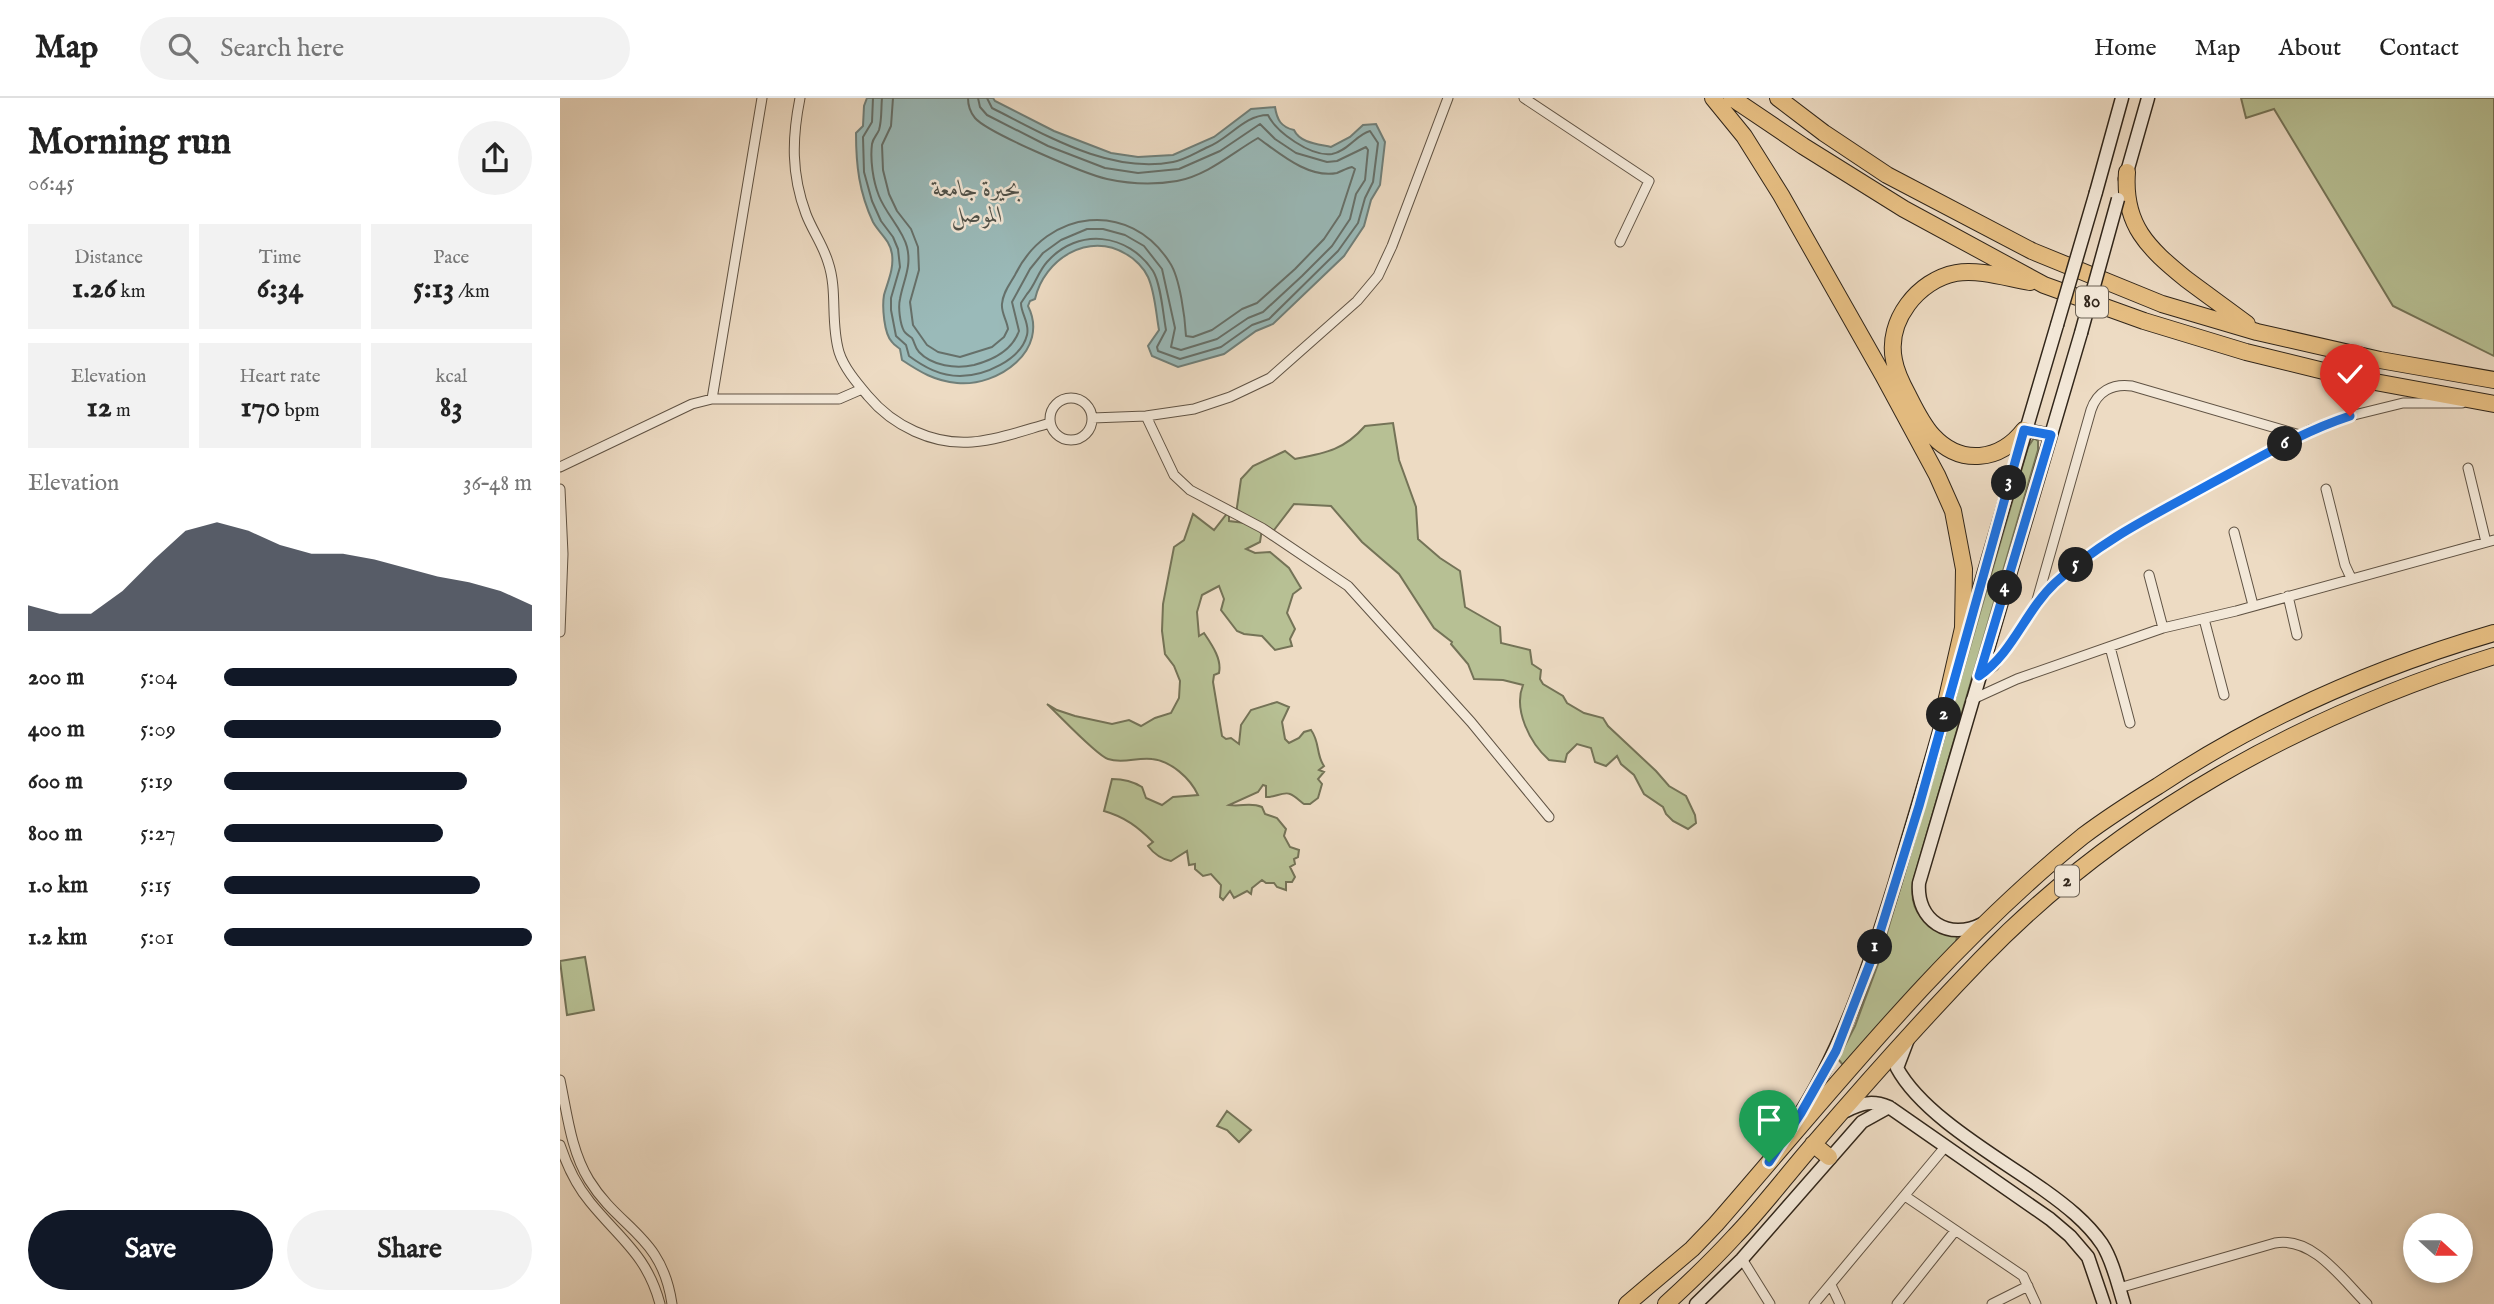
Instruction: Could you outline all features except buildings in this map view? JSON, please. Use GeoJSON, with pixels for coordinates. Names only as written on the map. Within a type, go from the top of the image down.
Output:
{"type":"FeatureCollection","features":[{"type":"Feature","properties":{"kind":"highway"},"geometry":{"type":"LineString","coordinates":[[1713,98],[1744,136],[1794,219],[1883,375],[1937,475],[1953,511],[1964,569],[1963,628],[1941,724]]}},
{"type":"Feature","properties":{"kind":"highway","name":"80"},"geometry":{"type":"LineString","coordinates":[[1732,98],[1904,209],[2044,285],[2233,349],[2379,383],[2494,404]]}},
{"type":"Feature","properties":{"kind":"highway","name":"80"},"geometry":{"type":"LineString","coordinates":[[1777,98],[1888,175],[2032,251],[2162,304],[2257,332],[2380,360],[2494,380]]}},
{"type":"Feature","properties":{"kind":"highway"},"geometry":{"type":"LineString","coordinates":[[2127,172],[2128,205],[2139,233],[2148,246],[2257,332]]}},
{"type":"Feature","properties":{"kind":"highway"},"geometry":{"type":"LineString","coordinates":[[2024,430],[2013,445],[1990,456],[1969,456],[1951,451],[1933,436],[1919,418],[1893,359],[1894,340],[1899,320],[1910,300],[1932,281],[1958,272],[1988,274],[2044,285]]}},
{"type":"Feature","properties":{"kind":"highway"},"geometry":{"type":"LineString","coordinates":[[2379,383],[2380,360]]}},
{"type":"Feature","properties":{"kind":"highway","name":"2"},"geometry":{"type":"LineString","coordinates":[[1627,1304],[1692,1249],[1915,996],[2064,852],[2111,816],[2238,736],[2370,675],[2494,633]]}},
{"type":"Feature","properties":{"kind":"highway","name":"2"},"geometry":{"type":"LineString","coordinates":[[1666,1304],[1737,1235],[1813,1144],[1982,958],[2076,873],[2204,785],[2297,734],[2418,682],[2494,656]]}},
{"type":"Feature","properties":{"kind":"highway"},"geometry":{"type":"LineString","coordinates":[[2111,816],[2127,836]]}},
{"type":"Feature","properties":{"kind":"highway"},"geometry":{"type":"LineString","coordinates":[[1813,1144],[1829,1157]]}},
{"type":"Feature","properties":{"kind":"highway"},"geometry":{"type":"LineString","coordinates":[[1692,1249],[1708,1265]]}},
{"type":"Feature","properties":{"kind":"main road"},"geometry":{"type":"LineString","coordinates":[[1769,1162],[1819,1083],[1849,1021],[1872,958],[2122,98]]}},
{"type":"Feature","properties":{"kind":"main road"},"geometry":{"type":"LineString","coordinates":[[2002,909],[1971,929],[1953,929],[1933,922],[1926,916],[1918,895],[1922,871],[2148,98]]}},
{"type":"Feature","properties":{"kind":"main road"},"geometry":{"type":"LineString","coordinates":[[2024,430],[2051,435]]}},
{"type":"Feature","properties":{"kind":"main road"},"geometry":{"type":"LineString","coordinates":[[1908,1039],[1897,1068],[1906,1084],[1937,1115],[2063,1203],[2085,1224],[2103,1246],[2124,1304]]}},
{"type":"Feature","properties":{"kind":"main road"},"geometry":{"type":"LineString","coordinates":[[1840,1115],[1860,1103],[1877,1102],[1889,1107],[2037,1210],[2070,1236],[2088,1257],[2104,1304]]}},
{"type":"Feature","properties":{"kind":"main road"},"geometry":{"type":"LineString","coordinates":[[1699,1303],[1742,1259],[1862,1122],[1889,1107]]}},
{"type":"Feature","properties":{"kind":"main road"},"geometry":{"type":"LineString","coordinates":[[2070,1236],[2085,1224]]}},
{"type":"Feature","properties":{"kind":"street"},"geometry":{"type":"LineString","coordinates":[[712,399],[762,98]]}},
{"type":"Feature","properties":{"kind":"street"},"geometry":{"type":"LineString","coordinates":[[800,98],[793,168],[805,213],[828,262],[834,289],[834,329],[840,354],[862,389],[878,408],[908,428],[944,441],[972,442],[1050,423]]}},
{"type":"Feature","properties":{"kind":"street"},"geometry":{"type":"LineString","coordinates":[[1524,98],[1649,181],[1620,242]]}},
{"type":"Feature","properties":{"kind":"street"},"geometry":{"type":"LineString","coordinates":[[1092,418],[1146,416],[1194,409],[1230,397],[1270,378],[1357,301],[1378,276],[1392,246],[1450,99]]}},
{"type":"Feature","properties":{"kind":"street"},"geometry":{"type":"LineString","coordinates":[[2036,604],[2091,410],[2103,391],[2117,385],[2132,386],[2300,435]]}},
{"type":"Feature","properties":{"kind":"street"},"geometry":{"type":"LineString","coordinates":[[560,467],[692,404],[712,399],[839,399],[862,389]]}},
{"type":"Feature","properties":{"kind":"street"},"geometry":{"type":"LineString","coordinates":[[1069,398],[1087,405],[1092,418],[1088,431],[1077,440],[1063,439],[1052,430],[1050,423],[1052,409],[1056,403],[1069,398]]}},
{"type":"Feature","properties":{"kind":"street"},"geometry":{"type":"LineString","coordinates":[[1979,676],[1994,666],[2036,604],[2058,580],[2110,540],[2300,435],[2330,422],[2403,403],[2474,401]]}},
{"type":"Feature","properties":{"kind":"street"},"geometry":{"type":"LineString","coordinates":[[1146,416],[1174,475],[1190,490],[1257,526],[1348,586],[1471,722],[1549,817]]}},
{"type":"Feature","properties":{"kind":"street"},"geometry":{"type":"LineString","coordinates":[[1971,700],[2017,679],[2163,628],[2490,541],[2468,468]]}},
{"type":"Feature","properties":{"kind":"street"},"geometry":{"type":"LineString","coordinates":[[560,489],[564,554],[560,632]]}},
{"type":"Feature","properties":{"kind":"street"},"geometry":{"type":"LineString","coordinates":[[2326,489],[2351,579]]}},
{"type":"Feature","properties":{"kind":"street"},"geometry":{"type":"LineString","coordinates":[[2234,532],[2253,605]]}},
{"type":"Feature","properties":{"kind":"street"},"geometry":{"type":"LineString","coordinates":[[2149,575],[2163,628]]}},
{"type":"Feature","properties":{"kind":"street"},"geometry":{"type":"LineString","coordinates":[[2288,596],[2297,635]]}},
{"type":"Feature","properties":{"kind":"street"},"geometry":{"type":"LineString","coordinates":[[2204,619],[2224,695]]}},
{"type":"Feature","properties":{"kind":"street"},"geometry":{"type":"LineString","coordinates":[[2110,647],[2130,723]]}},
{"type":"Feature","properties":{"kind":"street"},"geometry":{"type":"LineString","coordinates":[[560,1080],[584,1172],[601,1195],[657,1255],[667,1279],[672,1304]]}},
{"type":"Feature","properties":{"kind":"street"},"geometry":{"type":"LineString","coordinates":[[560,1145],[569,1168],[589,1201],[641,1258],[660,1304]]}},
{"type":"Feature","properties":{"kind":"street"},"geometry":{"type":"LineString","coordinates":[[1814,1304],[1945,1147]]}},
{"type":"Feature","properties":{"kind":"street"},"geometry":{"type":"LineString","coordinates":[[1905,1196],[2023,1276],[2036,1304]]}},
{"type":"Feature","properties":{"kind":"street"},"geometry":{"type":"LineString","coordinates":[[1902,1301],[1955,1231]]}},
{"type":"Feature","properties":{"kind":"street"},"geometry":{"type":"LineString","coordinates":[[2119,1288],[2275,1243],[2290,1242],[2304,1245],[2315,1253],[2365,1302]]}},
{"type":"Feature","properties":{"kind":"street"},"geometry":{"type":"LineString","coordinates":[[1742,1259],[1770,1304]]}},
{"type":"Feature","properties":{"kind":"street"},"geometry":{"type":"LineString","coordinates":[[1831,1285],[1840,1304]]}},
{"type":"Feature","properties":{"kind":"street"},"geometry":{"type":"LineString","coordinates":[[1992,1304],[2028,1286]]}},
{"type":"Feature","properties":{"kind":"street"},"geometry":{"type":"LineString","coordinates":[[2350,1304],[2365,1302]]}},
{"type":"Feature","properties":{"kind":"green space"},"geometry":{"type":"Polygon","coordinates":[[[2241,98],[2494,98],[2494,356],[2393,306],[2274,109],[2246,118],[2241,98]]]}},
{"type":"Feature","properties":{"kind":"green space"},"geometry":{"type":"Polygon","coordinates":[[[1393,423],[1399,460],[1416,507],[1418,539],[1460,571],[1465,607],[1500,627],[1501,643],[1530,650],[1532,664],[1541,670],[1540,679],[1543,684],[1584,713],[1603,718],[1669,786],[1686,796],[1696,823],[1688,829],[1673,821],[1663,807],[1644,794],[1634,775],[1621,764],[1617,756],[1606,766],[1595,762],[1591,748],[1577,744],[1567,754],[1565,762],[1549,760],[1525,726],[1520,705],[1523,685],[1503,680],[1474,679],[1468,664],[1452,642],[1434,628],[1399,574],[1362,542],[1331,506],[1294,504],[1271,534],[1262,529],[1260,542],[1246,549],[1255,553],[1270,552],[1289,568],[1301,588],[1293,594],[1287,613],[1295,629],[1290,639],[1292,646],[1275,650],[1262,636],[1237,631],[1221,610],[1224,599],[1219,586],[1202,595],[1197,612],[1199,636],[1204,633],[1216,652],[1219,663],[1219,673],[1214,675],[1213,682],[1222,736],[1239,744],[1241,725],[1251,710],[1277,702],[1289,707],[1282,722],[1285,739],[1289,743],[1311,730],[1324,766],[1319,770],[1324,772],[1318,779],[1322,784],[1318,798],[1310,804],[1304,804],[1288,793],[1266,797],[1266,786],[1263,785],[1258,792],[1229,805],[1262,807],[1265,814],[1277,818],[1286,829],[1284,836],[1290,847],[1299,850],[1298,857],[1294,859],[1295,864],[1290,867],[1295,877],[1292,882],[1286,882],[1286,890],[1262,880],[1252,888],[1251,894],[1247,891],[1234,898],[1230,891],[1223,900],[1220,897],[1221,885],[1211,874],[1203,876],[1195,869],[1195,864],[1189,865],[1187,851],[1171,861],[1161,857],[1148,846],[1153,842],[1142,832],[1125,819],[1104,811],[1112,779],[1139,785],[1146,798],[1162,805],[1173,797],[1198,795],[1185,777],[1159,760],[1108,759],[1087,743],[1047,704],[1075,716],[1112,724],[1129,720],[1141,726],[1171,713],[1179,698],[1180,681],[1165,654],[1163,604],[1174,547],[1184,540],[1193,514],[1214,530],[1229,511],[1229,521],[1254,524],[1236,514],[1241,479],[1253,466],[1285,451],[1295,459],[1325,452],[1350,440],[1365,426],[1393,423]]]}},
{"type":"Feature","properties":{"kind":"green space"},"geometry":{"type":"Polygon","coordinates":[[[2034,438],[2038,441],[2038,450],[1913,882],[1912,894],[1917,912],[1937,929],[1957,936],[1956,943],[1843,1065],[1838,1059],[1855,1026],[1878,964],[2028,447],[2034,438]]]}},
{"type":"Feature","properties":{"kind":"green space"},"geometry":{"type":"Polygon","coordinates":[[[585,957],[594,1010],[567,1015],[560,961],[585,957]]]}},
{"type":"Feature","properties":{"kind":"green space"},"geometry":{"type":"Polygon","coordinates":[[[1227,1111],[1251,1130],[1239,1142],[1227,1130],[1217,1126],[1227,1111]]]}},
{"type":"Feature","properties":{"kind":"water","name":"بحيرة جامعة الموصل"},"geometry":{"type":"Polygon","coordinates":[[[867,98],[993,98],[1054,131],[1111,153],[1138,157],[1173,155],[1214,137],[1251,109],[1275,107],[1280,122],[1294,130],[1300,138],[1331,147],[1350,137],[1363,125],[1376,124],[1385,142],[1380,185],[1371,200],[1364,226],[1344,256],[1273,324],[1256,331],[1224,354],[1178,367],[1152,356],[1148,346],[1159,330],[1148,277],[1142,267],[1129,256],[1112,248],[1097,246],[1070,253],[1048,272],[1035,299],[1030,301],[1028,306],[1033,322],[1032,337],[1026,351],[1016,362],[988,379],[973,383],[949,382],[928,375],[902,360],[900,349],[887,333],[883,300],[892,254],[868,211],[861,189],[857,156],[856,133],[863,126],[867,98]]]}},
{"type":"Feature","properties":{"kind":"route"},"geometry":{"type":"LineString","coordinates":[[1769,1162],[1836,1051],[1872,958],[1919,806],[2024,430],[2051,435],[1979,676],[1994,666],[2046,591],[2095,550],[2309,430],[2350,416]]}}]}
